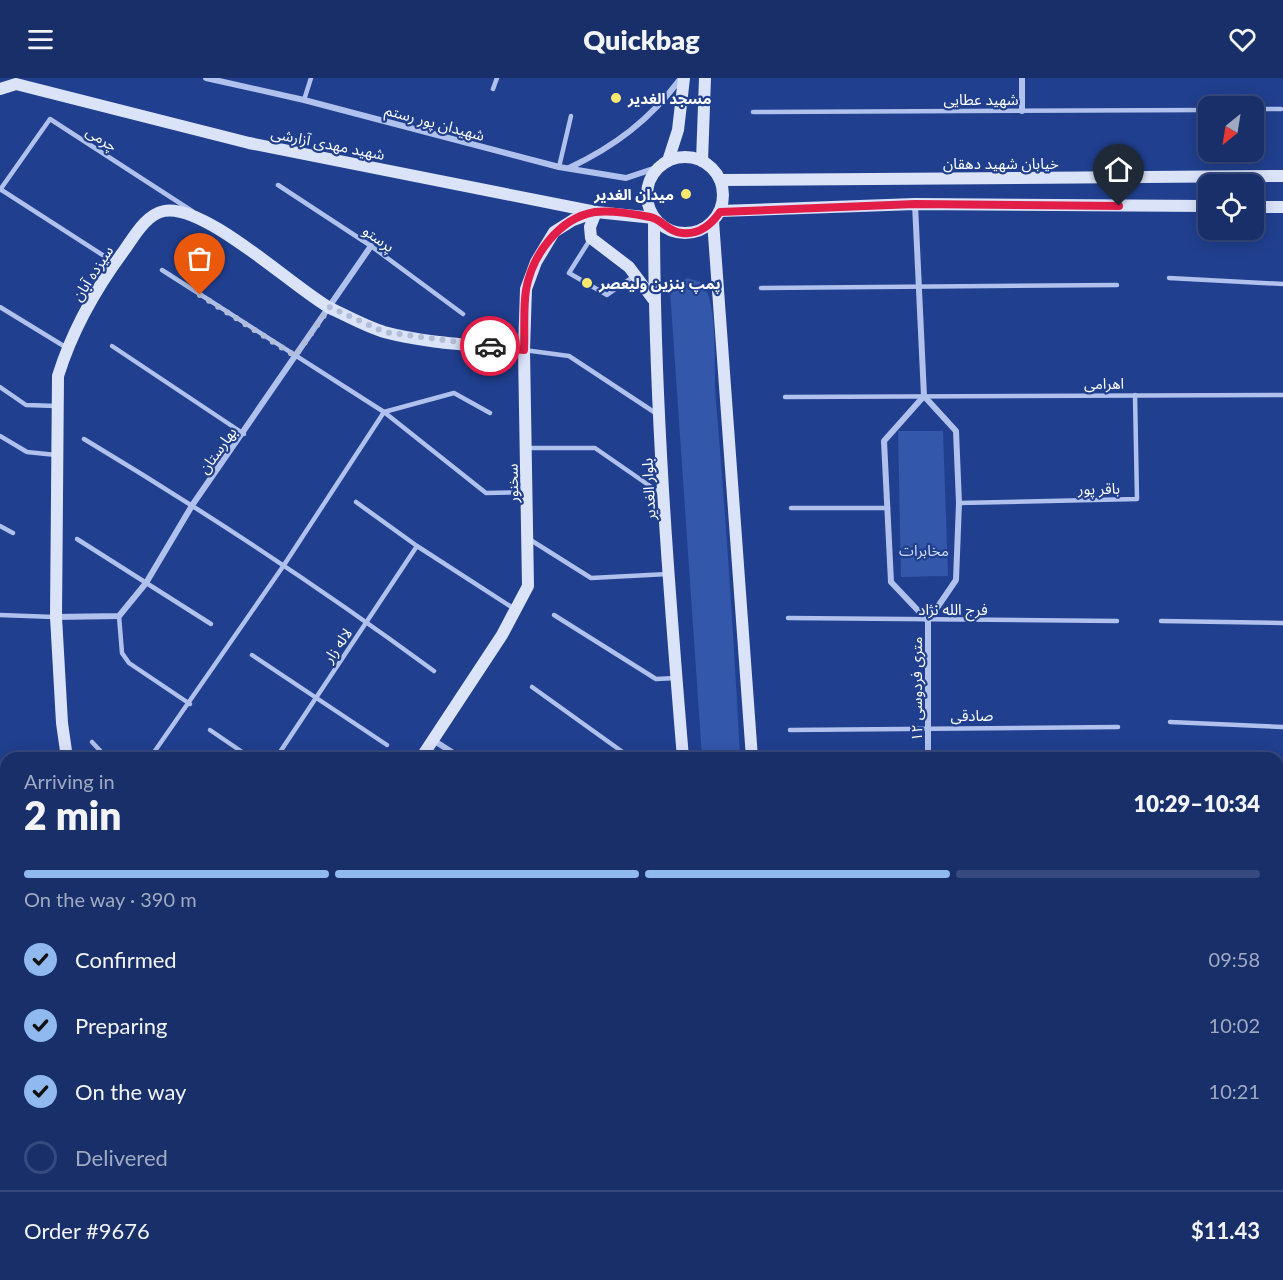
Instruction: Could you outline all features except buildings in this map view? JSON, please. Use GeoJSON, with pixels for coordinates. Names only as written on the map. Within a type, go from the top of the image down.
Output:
{"type":"FeatureCollection","features":[{"type":"Feature","properties":{"kind":"street","name":"شهیدان پور رستم"},"geometry":{"type":"LineString","coordinates":[[206,78],[304,100],[559,167],[626,177],[663,164]]}},
{"type":"Feature","properties":{"kind":"street"},"geometry":{"type":"LineString","coordinates":[[663,164],[691,157],[711,168],[720,180],[723,201],[716,216],[694,233],[683,234],[672,231],[654,218],[647,199],[647,190],[663,164],[678,130],[683,78]]}},
{"type":"Feature","properties":{"kind":"street"},"geometry":{"type":"LineString","coordinates":[[568,168],[603,152],[634,130],[662,104],[683,78]]}},
{"type":"Feature","properties":{"kind":"street"},"geometry":{"type":"LineString","coordinates":[[702,161],[705,78]]}},
{"type":"Feature","properties":{"kind":"street"},"geometry":{"type":"LineString","coordinates":[[1022,78],[1022,111]]}},
{"type":"Feature","properties":{"kind":"street","name":"شهید مهدی آزارشی"},"geometry":{"type":"LineString","coordinates":[[0,88],[16,84],[249,143],[596,212],[654,218]]}},
{"type":"Feature","properties":{"kind":"street","name":"خیابان شهید دهقان"},"geometry":{"type":"LineString","coordinates":[[720,180],[1283,176]]}},
{"type":"Feature","properties":{"kind":"street"},"geometry":{"type":"LineString","coordinates":[[716,216],[915,204],[1198,206]]}},
{"type":"Feature","properties":{"kind":"street"},"geometry":{"type":"LineString","coordinates":[[915,204],[924,396],[956,431],[958,503],[956,580],[928,621],[891,582],[885,441],[924,396]]}},
{"type":"Feature","properties":{"kind":"street"},"geometry":{"type":"LineString","coordinates":[[1264,207],[1283,207]]}},
{"type":"Feature","properties":{"kind":"street","name":"سیزده آبان"},"geometry":{"type":"LineString","coordinates":[[66,752],[62,723],[56,617],[58,376],[67,348],[86,309],[114,263],[147,220],[163,211],[178,212],[213,225],[330,307],[384,332],[524,350]]}},
{"type":"Feature","properties":{"kind":"street"},"geometry":{"type":"LineString","coordinates":[[596,212],[590,227],[591,238],[636,274],[654,299]]}},
{"type":"Feature","properties":{"kind":"street","name":"سخنور"},"geometry":{"type":"LineString","coordinates":[[425,752],[502,635],[528,586],[524,350],[526,289],[536,262],[554,232],[573,220],[596,212]]}},
{"type":"Feature","properties":{"kind":"street"},"geometry":{"type":"LineString","coordinates":[[716,216],[752,752]]}},
{"type":"Feature","properties":{"kind":"street","name":"بلوار الغدیر"},"geometry":{"type":"LineString","coordinates":[[654,218],[654,299],[663,494],[682,752]]}},
{"type":"Feature","properties":{"kind":"street","name":"بهارستان"},"geometry":{"type":"LineString","coordinates":[[119,616],[146,583],[193,504],[244,434],[371,246]]}},
{"type":"Feature","properties":{"kind":"street"},"geometry":{"type":"LineString","coordinates":[[56,617],[119,616]]}},
{"type":"Feature","properties":{"kind":"street","name":"۱۲ متری فردوسی"},"geometry":{"type":"LineString","coordinates":[[928,621],[928,752]]}},
{"type":"Feature","properties":{"kind":"street"},"geometry":{"type":"LineString","coordinates":[[433,740],[452,752]]}},
{"type":"Feature","properties":{"kind":"lane"},"geometry":{"type":"LineString","coordinates":[[304,100],[311,78]]}},
{"type":"Feature","properties":{"kind":"lane"},"geometry":{"type":"LineString","coordinates":[[494,89],[497,78]]}},
{"type":"Feature","properties":{"kind":"lane"},"geometry":{"type":"LineString","coordinates":[[1264,109],[1281,109]]}},
{"type":"Feature","properties":{"kind":"lane","name":"شهید عطایی"},"geometry":{"type":"LineString","coordinates":[[753,112],[1198,110]]}},
{"type":"Feature","properties":{"kind":"lane"},"geometry":{"type":"LineString","coordinates":[[559,167],[572,116]]}},
{"type":"Feature","properties":{"kind":"lane","name":"چرمی"},"geometry":{"type":"LineString","coordinates":[[0,190],[50,119],[213,225]]}},
{"type":"Feature","properties":{"kind":"lane","name":"پرستو"},"geometry":{"type":"LineString","coordinates":[[278,185],[371,246],[463,314]]}},
{"type":"Feature","properties":{"kind":"lane"},"geometry":{"type":"LineString","coordinates":[[0,190],[114,263]]}},
{"type":"Feature","properties":{"kind":"lane"},"geometry":{"type":"LineString","coordinates":[[591,238],[570,273],[607,295],[636,274]]}},
{"type":"Feature","properties":{"kind":"lane"},"geometry":{"type":"LineString","coordinates":[[162,270],[384,412],[486,493],[526,492]]}},
{"type":"Feature","properties":{"kind":"lane"},"geometry":{"type":"LineString","coordinates":[[1169,278],[1283,285]]}},
{"type":"Feature","properties":{"kind":"lane"},"geometry":{"type":"LineString","coordinates":[[761,288],[1117,285]]}},
{"type":"Feature","properties":{"kind":"lane"},"geometry":{"type":"LineString","coordinates":[[0,307],[67,348]]}},
{"type":"Feature","properties":{"kind":"lane"},"geometry":{"type":"LineString","coordinates":[[112,346],[244,434]]}},
{"type":"Feature","properties":{"kind":"lane"},"geometry":{"type":"LineString","coordinates":[[524,350],[569,356],[659,416]]}},
{"type":"Feature","properties":{"kind":"lane"},"geometry":{"type":"LineString","coordinates":[[0,387],[26,405],[57,406]]}},
{"type":"Feature","properties":{"kind":"lane"},"geometry":{"type":"LineString","coordinates":[[154,752],[284,566],[384,412],[454,393],[490,412]]}},
{"type":"Feature","properties":{"kind":"lane","name":"باقر پور"},"geometry":{"type":"LineString","coordinates":[[958,503],[1137,499],[1135,395]]}},
{"type":"Feature","properties":{"kind":"lane","name":"اهرامی"},"geometry":{"type":"LineString","coordinates":[[785,397],[1283,395]]}},
{"type":"Feature","properties":{"kind":"lane"},"geometry":{"type":"LineString","coordinates":[[0,436],[27,452],[56,455]]}},
{"type":"Feature","properties":{"kind":"lane"},"geometry":{"type":"LineString","coordinates":[[84,439],[193,504],[368,622],[434,670]]}},
{"type":"Feature","properties":{"kind":"lane"},"geometry":{"type":"LineString","coordinates":[[526,448],[595,448],[663,494]]}},
{"type":"Feature","properties":{"kind":"lane"},"geometry":{"type":"LineString","coordinates":[[356,502],[417,546],[515,610]]}},
{"type":"Feature","properties":{"kind":"lane"},"geometry":{"type":"LineString","coordinates":[[791,508],[888,508]]}},
{"type":"Feature","properties":{"kind":"lane"},"geometry":{"type":"LineString","coordinates":[[0,526],[13,533]]}},
{"type":"Feature","properties":{"kind":"lane"},"geometry":{"type":"LineString","coordinates":[[527,538],[591,578],[668,574]]}},
{"type":"Feature","properties":{"kind":"lane"},"geometry":{"type":"LineString","coordinates":[[77,539],[211,624]]}},
{"type":"Feature","properties":{"kind":"lane","name":"لاله زار"},"geometry":{"type":"LineString","coordinates":[[280,752],[417,546]]}},
{"type":"Feature","properties":{"kind":"lane"},"geometry":{"type":"LineString","coordinates":[[0,615],[56,617]]}},
{"type":"Feature","properties":{"kind":"lane"},"geometry":{"type":"LineString","coordinates":[[554,615],[656,679],[676,678]]}},
{"type":"Feature","properties":{"kind":"lane"},"geometry":{"type":"LineString","coordinates":[[119,616],[122,653],[129,663],[190,704]]}},
{"type":"Feature","properties":{"kind":"lane","name":"فرج الله نژاد"},"geometry":{"type":"LineString","coordinates":[[788,618],[1117,621]]}},
{"type":"Feature","properties":{"kind":"lane"},"geometry":{"type":"LineString","coordinates":[[1161,621],[1283,623]]}},
{"type":"Feature","properties":{"kind":"lane"},"geometry":{"type":"LineString","coordinates":[[252,655],[387,745]]}},
{"type":"Feature","properties":{"kind":"lane"},"geometry":{"type":"LineString","coordinates":[[532,687],[624,752]]}},
{"type":"Feature","properties":{"kind":"lane"},"geometry":{"type":"LineString","coordinates":[[1170,722],[1283,727]]}},
{"type":"Feature","properties":{"kind":"lane","name":"صادقی"},"geometry":{"type":"LineString","coordinates":[[790,730],[928,726],[1118,727]]}},
{"type":"Feature","properties":{"kind":"lane"},"geometry":{"type":"LineString","coordinates":[[210,730],[242,752]]}},
{"type":"Feature","properties":{"kind":"lane"},"geometry":{"type":"LineString","coordinates":[[92,742],[101,752]]}},
{"type":"Feature","properties":{"kind":"green space"},"geometry":{"type":"Polygon","coordinates":[[[687,278],[704,283],[712,311],[740,752],[702,752],[670,290],[687,278]]]}},
{"type":"Feature","properties":{"kind":"green space","name":"مخابرات"},"geometry":{"type":"Polygon","coordinates":[[[898,431],[943,431],[948,576],[901,577],[898,431]]]}},
{"type":"Feature","properties":{"kind":"way so far"},"geometry":{"type":"LineString","coordinates":[[200,295],[295,356],[330,307],[384,332],[490,346]]}},
{"type":"Feature","properties":{"kind":"place","name":"مسجد الغدیر"},"geometry":{"type":"Point","coordinates":[616,98]}},
{"type":"Feature","properties":{"kind":"place","name":"میدان الغدیر"},"geometry":{"type":"Point","coordinates":[686,194]}},
{"type":"Feature","properties":{"kind":"place","name":"پمپ بنزین ولیعصر"},"geometry":{"type":"Point","coordinates":[587,283]}},
{"type":"Feature","properties":{"kind":"route"},"geometry":{"type":"LineString","coordinates":[[490,346],[524,350],[526,289],[536,262],[554,232],[573,220],[596,212],[654,218],[662,226],[683,234],[694,233],[704,228],[720,212],[915,204],[1119,206]]}}]}
